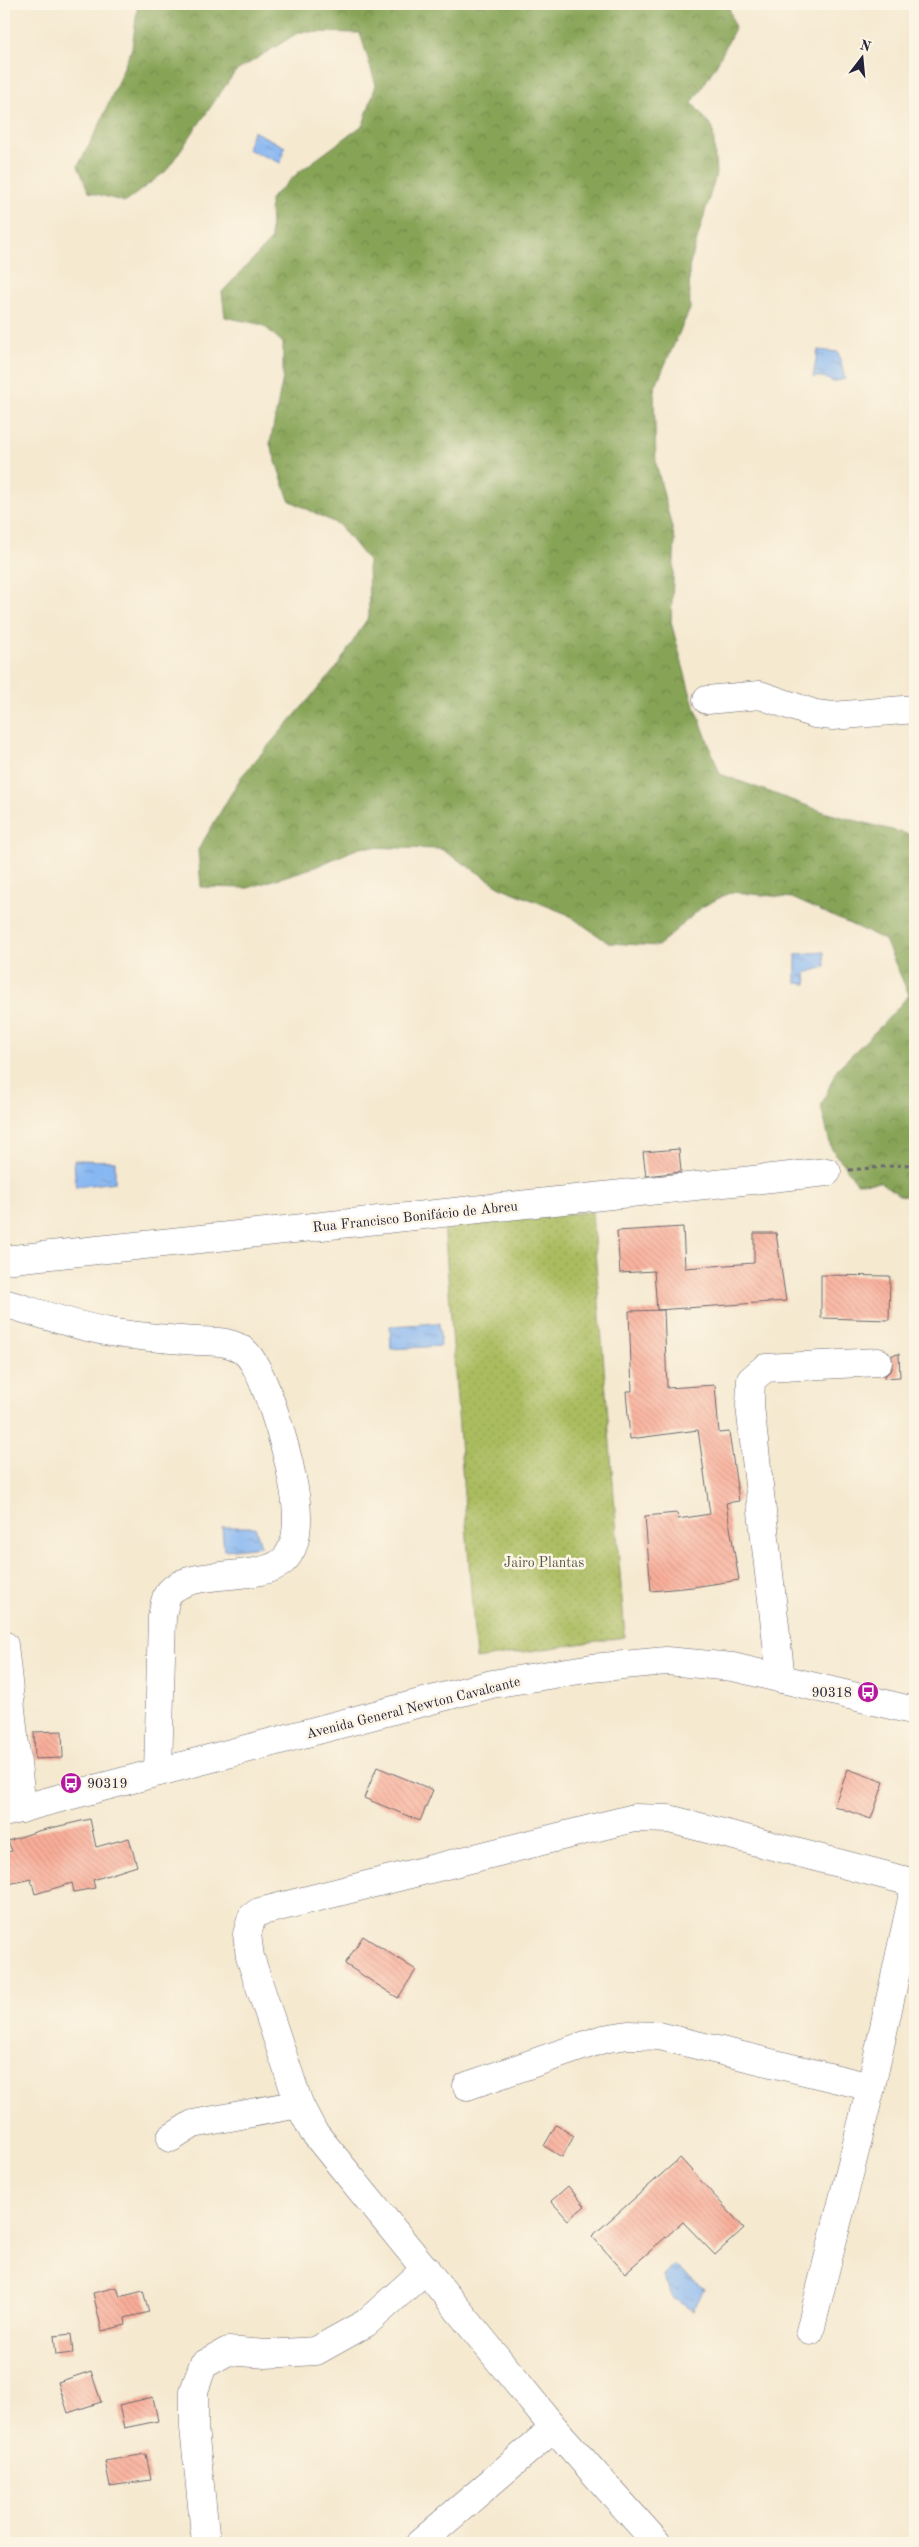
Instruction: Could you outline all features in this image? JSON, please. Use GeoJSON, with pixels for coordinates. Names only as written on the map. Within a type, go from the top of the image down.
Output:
{"type":"FeatureCollection","features":[{"type":"Feature","properties":{"kind":"street"},"geometry":{"type":"LineString","coordinates":[[706,700],[760,695],[815,714],[833,716],[915,709]]}},
{"type":"Feature","properties":{"kind":"street","name":"Rua Francisco Bonifácio de Abreu"},"geometry":{"type":"LineString","coordinates":[[4,1260],[827,1172]]}},
{"type":"Feature","properties":{"kind":"street"},"geometry":{"type":"LineString","coordinates":[[4,1303],[110,1332],[227,1342],[245,1351],[259,1376],[288,1456],[294,1489],[296,1525],[292,1547],[282,1562],[257,1572],[196,1580],[178,1585],[168,1595],[161,1625],[158,1772]]}},
{"type":"Feature","properties":{"kind":"street"},"geometry":{"type":"LineString","coordinates":[[781,1679],[750,1406],[751,1380],[765,1368],[878,1362]]}},
{"type":"Feature","properties":{"kind":"street"},"geometry":{"type":"LineString","coordinates":[[4,1645],[13,1811]]}},
{"type":"Feature","properties":{"kind":"street","name":"Avenida General Newton Cavalcante"},"geometry":{"type":"LineString","coordinates":[[13,1811],[492,1684],[592,1668],[666,1661],[733,1668],[915,1711]]}},
{"type":"Feature","properties":{"kind":"street"},"geometry":{"type":"LineString","coordinates":[[657,2543],[554,2428],[313,2132],[299,2104],[250,1957],[247,1934],[252,1917],[259,1912],[634,1818],[669,1820],[915,1884],[870,2087],[810,2331]]}},
{"type":"Feature","properties":{"kind":"street"},"geometry":{"type":"LineString","coordinates":[[467,2086],[603,2039],[628,2035],[659,2036],[870,2087]]}},
{"type":"Feature","properties":{"kind":"street"},"geometry":{"type":"LineString","coordinates":[[171,2138],[192,2124],[299,2104]]}},
{"type":"Feature","properties":{"kind":"street"},"geometry":{"type":"LineString","coordinates":[[206,2543],[194,2428],[194,2391],[203,2364],[228,2351],[266,2354],[316,2351],[366,2323],[426,2269]]}},
{"type":"Feature","properties":{"kind":"street"},"geometry":{"type":"LineString","coordinates":[[420,2543],[554,2428]]}},
{"type":"Feature","properties":{"kind":"path"},"geometry":{"type":"LineString","coordinates":[[827,1172],[915,1164]]}},
{"type":"Feature","properties":{"kind":"green space"},"geometry":{"type":"Polygon","coordinates":[[[138,4],[728,4],[735,28],[717,64],[692,103],[713,128],[716,174],[689,268],[690,309],[654,389],[656,463],[675,540],[671,622],[691,696],[720,774],[827,813],[915,836],[915,1197],[899,1195],[880,1182],[857,1183],[831,1148],[821,1106],[837,1069],[884,1023],[909,995],[885,940],[792,898],[731,892],[702,907],[658,946],[609,943],[567,914],[502,888],[441,849],[361,847],[315,867],[248,888],[201,887],[198,850],[241,777],[337,667],[369,616],[368,561],[339,525],[289,500],[270,444],[283,377],[283,343],[263,325],[225,317],[222,292],[271,240],[270,199],[299,172],[363,125],[376,85],[360,33],[299,32],[235,72],[166,171],[125,202],[89,192],[78,166],[100,124],[132,48],[138,4]]]}},
{"type":"Feature","properties":{"kind":"green space","name":"Jairo Plantas"},"geometry":{"type":"Polygon","coordinates":[[[592,1212],[625,1637],[476,1659],[444,1223],[592,1212]]]}},
{"type":"Feature","properties":{"kind":"water"},"geometry":{"type":"Polygon","coordinates":[[[253,131],[285,147],[281,163],[247,149],[253,131]]]}},
{"type":"Feature","properties":{"kind":"water"},"geometry":{"type":"Polygon","coordinates":[[[818,350],[838,352],[845,379],[833,382],[823,377],[813,377],[818,350]]]}},
{"type":"Feature","properties":{"kind":"water"},"geometry":{"type":"Polygon","coordinates":[[[824,952],[825,967],[806,973],[807,984],[796,983],[796,954],[824,952]]]}},
{"type":"Feature","properties":{"kind":"water"},"geometry":{"type":"Polygon","coordinates":[[[74,1160],[115,1161],[115,1182],[76,1187],[74,1160]]]}},
{"type":"Feature","properties":{"kind":"water"},"geometry":{"type":"Polygon","coordinates":[[[439,1323],[441,1346],[391,1349],[390,1326],[439,1323]]]}},
{"type":"Feature","properties":{"kind":"water"},"geometry":{"type":"Polygon","coordinates":[[[222,1527],[255,1527],[261,1546],[224,1550],[222,1527]]]}},
{"type":"Feature","properties":{"kind":"water"},"geometry":{"type":"Polygon","coordinates":[[[674,2265],[704,2289],[693,2311],[673,2298],[663,2276],[674,2265]]]}},
{"type":"Feature","properties":{"kind":"building"},"geometry":{"type":"Polygon","coordinates":[[[679,1149],[681,1172],[646,1176],[643,1152],[679,1149]]]}},
{"type":"Feature","properties":{"kind":"building"},"geometry":{"type":"Polygon","coordinates":[[[683,1227],[685,1268],[754,1263],[754,1233],[776,1233],[786,1301],[657,1310],[654,1271],[620,1273],[617,1231],[683,1227]]]}},
{"type":"Feature","properties":{"kind":"building"},"geometry":{"type":"Polygon","coordinates":[[[821,1275],[890,1276],[889,1320],[821,1318],[821,1275]]]}},
{"type":"Feature","properties":{"kind":"building"},"geometry":{"type":"Polygon","coordinates":[[[664,1310],[667,1388],[715,1385],[719,1433],[729,1432],[739,1501],[726,1503],[739,1580],[651,1591],[645,1516],[677,1513],[678,1519],[710,1514],[698,1430],[630,1439],[626,1391],[632,1391],[629,1311],[664,1310]]]}},
{"type":"Feature","properties":{"kind":"building"},"geometry":{"type":"Polygon","coordinates":[[[899,1354],[900,1377],[883,1378],[892,1369],[892,1355],[899,1354]]]}},
{"type":"Feature","properties":{"kind":"building"},"geometry":{"type":"Polygon","coordinates":[[[62,1731],[63,1758],[35,1759],[34,1732],[62,1731]]]}},
{"type":"Feature","properties":{"kind":"building"},"geometry":{"type":"Polygon","coordinates":[[[377,1767],[433,1790],[420,1821],[364,1798],[377,1767]]]}},
{"type":"Feature","properties":{"kind":"building"},"geometry":{"type":"Polygon","coordinates":[[[848,1769],[884,1782],[871,1819],[834,1806],[848,1769]]]}},
{"type":"Feature","properties":{"kind":"building"},"geometry":{"type":"Polygon","coordinates":[[[90,1819],[96,1847],[129,1838],[137,1866],[93,1880],[95,1888],[74,1892],[72,1883],[35,1894],[31,1879],[4,1885],[4,1853],[12,1851],[8,1841],[38,1831],[90,1819]]]}},
{"type":"Feature","properties":{"kind":"building"},"geometry":{"type":"Polygon","coordinates":[[[363,1936],[416,1970],[398,1998],[345,1964],[363,1936]]]}},
{"type":"Feature","properties":{"kind":"building"},"geometry":{"type":"Polygon","coordinates":[[[556,2125],[574,2136],[562,2157],[544,2146],[556,2125]]]}},
{"type":"Feature","properties":{"kind":"building"},"geometry":{"type":"Polygon","coordinates":[[[680,2158],[744,2228],[715,2255],[683,2222],[625,2273],[592,2236],[680,2158]]]}},
{"type":"Feature","properties":{"kind":"building"},"geometry":{"type":"Polygon","coordinates":[[[568,2186],[585,2206],[568,2220],[551,2201],[568,2186]]]}},
{"type":"Feature","properties":{"kind":"building"},"geometry":{"type":"Polygon","coordinates":[[[117,2287],[120,2297],[143,2291],[149,2312],[125,2318],[126,2325],[102,2331],[93,2293],[117,2287]]]}},
{"type":"Feature","properties":{"kind":"building"},"geometry":{"type":"Polygon","coordinates":[[[71,2334],[73,2353],[56,2355],[54,2336],[71,2334]]]}},
{"type":"Feature","properties":{"kind":"building"},"geometry":{"type":"Polygon","coordinates":[[[91,2371],[101,2402],[68,2413],[58,2382],[91,2371]]]}},
{"type":"Feature","properties":{"kind":"building"},"geometry":{"type":"Polygon","coordinates":[[[153,2397],[158,2421],[124,2428],[119,2405],[153,2397]]]}},
{"type":"Feature","properties":{"kind":"building"},"geometry":{"type":"Polygon","coordinates":[[[146,2454],[151,2480],[110,2486],[105,2461],[146,2454]]]}},
{"type":"Feature","properties":{"kind":"place","name":"90318"},"geometry":{"type":"Point","coordinates":[868,1692]}},
{"type":"Feature","properties":{"kind":"place","name":"90319"},"geometry":{"type":"Point","coordinates":[71,1783]}}]}
